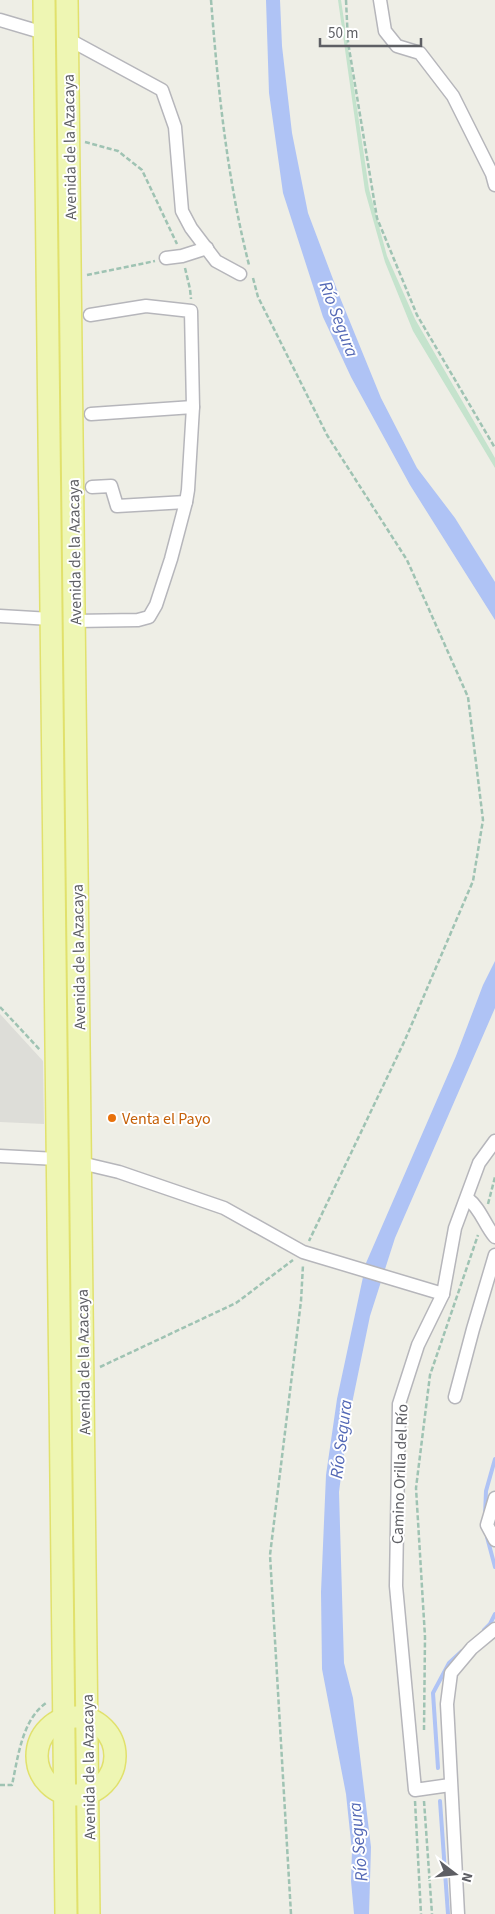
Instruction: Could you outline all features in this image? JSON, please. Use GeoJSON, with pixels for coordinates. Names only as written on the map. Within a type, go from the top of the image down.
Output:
{"type":"FeatureCollection","features":[{"type":"Feature","properties":{"kind":"main road","name":"Avenida de la Azacaya"},"geometry":{"type":"LineString","coordinates":[[44,0],[66,1914]]}},
{"type":"Feature","properties":{"kind":"main road","name":"Avenida de la Azacaya"},"geometry":{"type":"LineString","coordinates":[[67,0],[89,1914]]}},
{"type":"Feature","properties":{"kind":"main road"},"geometry":{"type":"LineString","coordinates":[[63,1710],[87,1719]]}},
{"type":"Feature","properties":{"kind":"main road"},"geometry":{"type":"LineString","coordinates":[[64,1794],[88,1794]]}},
{"type":"Feature","properties":{"kind":"street"},"geometry":{"type":"LineString","coordinates":[[380,0],[385,31],[397,46],[420,53],[453,96],[492,174],[495,185]]}},
{"type":"Feature","properties":{"kind":"street"},"geometry":{"type":"LineString","coordinates":[[0,20],[44,33]]}},
{"type":"Feature","properties":{"kind":"street"},"geometry":{"type":"LineString","coordinates":[[68,39],[162,90],[175,127],[182,211],[191,228],[216,261],[240,274]]}},
{"type":"Feature","properties":{"kind":"street"},"geometry":{"type":"LineString","coordinates":[[166,258],[182,256],[207,248]]}},
{"type":"Feature","properties":{"kind":"street"},"geometry":{"type":"LineString","coordinates":[[74,621],[138,620],[149,618],[156,605],[171,559],[186,502],[193,407],[191,311],[146,306],[90,315]]}},
{"type":"Feature","properties":{"kind":"street"},"geometry":{"type":"LineString","coordinates":[[91,414],[193,407]]}},
{"type":"Feature","properties":{"kind":"street"},"geometry":{"type":"LineString","coordinates":[[92,487],[111,486],[117,506],[186,502]]}},
{"type":"Feature","properties":{"kind":"street"},"geometry":{"type":"LineString","coordinates":[[0,616],[51,619]]}},
{"type":"Feature","properties":{"kind":"street","name":"Camino Orilla del Río"},"geometry":{"type":"LineString","coordinates":[[419,1789],[396,1586],[399,1404],[418,1344],[443,1294],[455,1228],[480,1164],[495,1141]]}},
{"type":"Feature","properties":{"kind":"street"},"geometry":{"type":"LineString","coordinates":[[0,1156],[57,1158]]}},
{"type":"Feature","properties":{"kind":"street"},"geometry":{"type":"LineString","coordinates":[[81,1163],[119,1172],[224,1208],[303,1252],[443,1294]]}},
{"type":"Feature","properties":{"kind":"street"},"geometry":{"type":"LineString","coordinates":[[466,1198],[475,1204],[488,1230],[495,1237]]}},
{"type":"Feature","properties":{"kind":"street"},"geometry":{"type":"LineString","coordinates":[[455,1398],[495,1255]]}},
{"type":"Feature","properties":{"kind":"street"},"geometry":{"type":"LineString","coordinates":[[495,1498],[488,1526],[495,1540]]}},
{"type":"Feature","properties":{"kind":"street"},"geometry":{"type":"LineString","coordinates":[[458,1914],[447,1704],[451,1673],[472,1648],[495,1629]]}},
{"type":"Feature","properties":{"kind":"street"},"geometry":{"type":"LineString","coordinates":[[419,1789],[450,1786]]}},
{"type":"Feature","properties":{"kind":"path"},"geometry":{"type":"LineString","coordinates":[[211,0],[218,90],[238,219],[258,297],[327,435],[406,560],[468,697],[484,820],[473,881],[405,1040],[303,1252],[300,1301],[270,1555],[291,1914]]}},
{"type":"Feature","properties":{"kind":"path"},"geometry":{"type":"LineString","coordinates":[[346,0],[348,42],[377,218],[417,315],[495,448]]}},
{"type":"Feature","properties":{"kind":"path"},"geometry":{"type":"LineString","coordinates":[[69,145],[87,142],[118,151],[142,170],[182,256],[190,289],[191,311]]}},
{"type":"Feature","properties":{"kind":"path"},"geometry":{"type":"LineString","coordinates":[[70,278],[166,258]]}},
{"type":"Feature","properties":{"kind":"path"},"geometry":{"type":"LineString","coordinates":[[0,1006],[56,1068]]}},
{"type":"Feature","properties":{"kind":"path"},"geometry":{"type":"LineString","coordinates":[[424,1731],[425,1637],[416,1488],[430,1375],[484,1219],[495,1177]]}},
{"type":"Feature","properties":{"kind":"path"},"geometry":{"type":"LineString","coordinates":[[83,1375],[236,1303],[303,1252]]}},
{"type":"Feature","properties":{"kind":"path"},"geometry":{"type":"LineString","coordinates":[[0,1785],[12,1785],[21,1742],[36,1711],[46,1703],[63,1710]]}},
{"type":"Feature","properties":{"kind":"path"},"geometry":{"type":"LineString","coordinates":[[419,1789],[421,1914]]}},
{"type":"Feature","properties":{"kind":"path"},"geometry":{"type":"LineString","coordinates":[[419,1789],[432,1914]]}},
{"type":"Feature","properties":{"kind":"shaded area"},"geometry":{"type":"Polygon","coordinates":[[[0,1014],[43,1061],[44,1124],[0,1122],[0,1014]]]}},
{"type":"Feature","properties":{"kind":"green space"},"geometry":{"type":"Polygon","coordinates":[[[338,0],[341,0],[369,189],[387,256],[415,319],[495,458],[495,468],[413,331],[385,262],[365,191],[338,0]]]}},
{"type":"Feature","properties":{"kind":"water","name":"Río Segura"},"geometry":{"type":"Polygon","coordinates":[[[266,0],[280,0],[282,46],[292,133],[308,213],[381,398],[417,468],[455,518],[495,582],[495,620],[410,485],[351,377],[323,317],[283,193],[269,93],[266,0]]]}},
{"type":"Feature","properties":{"kind":"water","name":"Río Segura"},"geometry":{"type":"Polygon","coordinates":[[[495,961],[495,1008],[395,1238],[370,1316],[348,1423],[339,1492],[344,1663],[353,1698],[371,1847],[369,1914],[354,1914],[351,1881],[352,1851],[346,1794],[322,1669],[321,1592],[326,1475],[337,1399],[366,1263],[456,1056],[483,985],[495,961]]]}},
{"type":"Feature","properties":{"kind":"waterway"},"geometry":{"type":"LineString","coordinates":[[485,1515],[486,1491],[495,1459]]}},
{"type":"Feature","properties":{"kind":"waterway"},"geometry":{"type":"LineString","coordinates":[[487,1537],[495,1567]]}},
{"type":"Feature","properties":{"kind":"waterway"},"geometry":{"type":"LineString","coordinates":[[484,1630],[490,1624],[495,1614]]}},
{"type":"Feature","properties":{"kind":"waterway"},"geometry":{"type":"LineString","coordinates":[[438,1768],[433,1693],[449,1663],[462,1651]]}},
{"type":"Feature","properties":{"kind":"waterway"},"geometry":{"type":"LineString","coordinates":[[440,1801],[448,1914]]}},
{"type":"Feature","properties":{"kind":"place","name":"Venta el Payo"},"geometry":{"type":"Point","coordinates":[112,1118]}}]}
